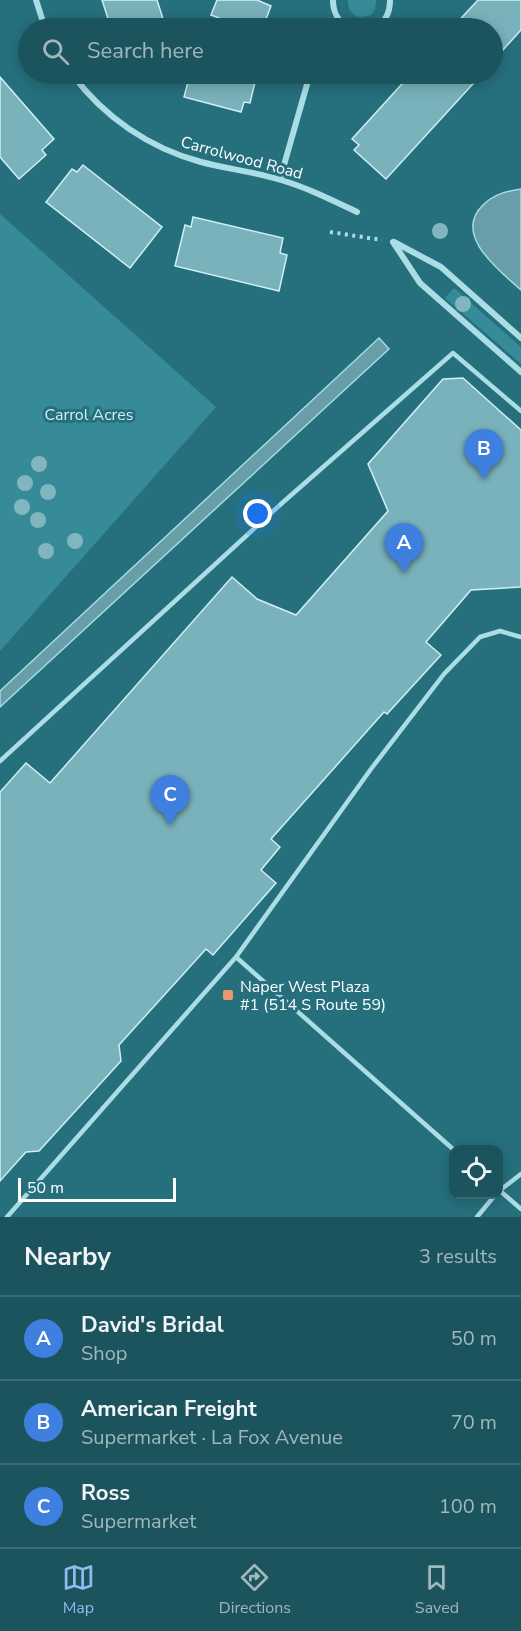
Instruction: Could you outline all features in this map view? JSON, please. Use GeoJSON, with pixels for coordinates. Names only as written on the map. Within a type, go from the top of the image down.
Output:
{"type":"FeatureCollection","features":[{"type":"Feature","properties":{"kind":"street"},"geometry":{"type":"LineString","coordinates":[[36,0],[42,18]]}},
{"type":"Feature","properties":{"kind":"street"},"geometry":{"type":"LineString","coordinates":[[333,0],[337,18]]}},
{"type":"Feature","properties":{"kind":"street"},"geometry":{"type":"LineString","coordinates":[[387,18],[390,12],[390,0]]}},
{"type":"Feature","properties":{"kind":"street","name":"Carrolwood Road"},"geometry":{"type":"LineString","coordinates":[[80,84],[97,104],[142,138],[172,153],[200,162],[280,179],[357,212]]}},
{"type":"Feature","properties":{"kind":"street"},"geometry":{"type":"LineString","coordinates":[[280,179],[307,84]]}},
{"type":"Feature","properties":{"kind":"street"},"geometry":{"type":"LineString","coordinates":[[521,338],[441,267],[393,242],[420,283],[521,372]]}},
{"type":"Feature","properties":{"kind":"lane"},"geometry":{"type":"LineString","coordinates":[[0,761],[272,512],[453,353],[521,411]]}},
{"type":"Feature","properties":{"kind":"lane"},"geometry":{"type":"LineString","coordinates":[[7,1217],[236,957],[371,769],[444,674],[480,637],[500,631],[521,637]]}},
{"type":"Feature","properties":{"kind":"lane"},"geometry":{"type":"LineString","coordinates":[[236,957],[449,1145]]}},
{"type":"Feature","properties":{"kind":"lane"},"geometry":{"type":"LineString","coordinates":[[503,1188],[521,1174]]}},
{"type":"Feature","properties":{"kind":"lane"},"geometry":{"type":"LineString","coordinates":[[503,1196],[521,1209]]}},
{"type":"Feature","properties":{"kind":"lane"},"geometry":{"type":"LineString","coordinates":[[477,1217],[492,1199]]}},
{"type":"Feature","properties":{"kind":"path"},"geometry":{"type":"LineString","coordinates":[[330,232],[384,240]]}},
{"type":"Feature","properties":{"kind":"green space"},"geometry":{"type":"Polygon","coordinates":[[[348,0],[376,0],[375,9],[371,15],[357,16],[349,9],[348,0]]]}},
{"type":"Feature","properties":{"kind":"green space","name":"Carrol Acres"},"geometry":{"type":"Polygon","coordinates":[[[0,214],[216,407],[0,651],[0,214]]]}},
{"type":"Feature","properties":{"kind":"green space"},"geometry":{"type":"Polygon","coordinates":[[[454,288],[521,347],[521,364],[445,298],[454,288]]]}},
{"type":"Feature","properties":{"kind":"shaded area"},"geometry":{"type":"Polygon","coordinates":[[[521,189],[521,290],[482,252],[473,228],[475,216],[487,201],[501,194],[521,189]]]}},
{"type":"Feature","properties":{"kind":"shaded area"},"geometry":{"type":"Polygon","coordinates":[[[379,338],[389,349],[0,707],[0,691],[379,338]]]}},
{"type":"Feature","properties":{"kind":"building"},"geometry":{"type":"Polygon","coordinates":[[[102,0],[157,0],[163,18],[108,18],[102,0]]]}},
{"type":"Feature","properties":{"kind":"building"},"geometry":{"type":"Polygon","coordinates":[[[217,0],[257,0],[271,6],[266,18],[219,18],[211,15],[217,0]]]}},
{"type":"Feature","properties":{"kind":"building"},"geometry":{"type":"Polygon","coordinates":[[[478,0],[521,0],[521,30],[503,50],[503,18],[461,18],[478,0]]]}},
{"type":"Feature","properties":{"kind":"building"},"geometry":{"type":"Polygon","coordinates":[[[0,77],[54,139],[42,150],[46,155],[19,179],[0,157],[0,77]]]}},
{"type":"Feature","properties":{"kind":"building"},"geometry":{"type":"Polygon","coordinates":[[[187,84],[255,84],[250,103],[244,102],[241,112],[184,97],[187,84]]]}},
{"type":"Feature","properties":{"kind":"building"},"geometry":{"type":"Polygon","coordinates":[[[402,84],[473,84],[386,179],[354,150],[359,145],[352,139],[402,84]]]}},
{"type":"Feature","properties":{"kind":"building"},"geometry":{"type":"Polygon","coordinates":[[[83,165],[162,227],[130,268],[46,202],[72,169],[77,172],[83,165]]]}},
{"type":"Feature","properties":{"kind":"building"},"geometry":{"type":"Polygon","coordinates":[[[193,217],[283,238],[280,253],[287,255],[279,291],[175,266],[185,225],[191,227],[193,217]]]}},
{"type":"Feature","properties":{"kind":"building"},"geometry":{"type":"Polygon","coordinates":[[[463,378],[521,430],[521,587],[471,590],[426,642],[441,655],[387,714],[384,712],[271,839],[280,847],[261,870],[276,883],[213,955],[206,949],[119,1045],[121,1061],[39,1151],[26,1152],[0,1181],[0,792],[26,763],[50,783],[232,577],[257,599],[296,615],[388,511],[368,464],[443,379],[463,378]]]}},
{"type":"Feature","properties":{"kind":"place","name":"American Freight"},"geometry":{"type":"Point","coordinates":[484,479]}},
{"type":"Feature","properties":{"kind":"place","name":"David's Bridal"},"geometry":{"type":"Point","coordinates":[404,573]}},
{"type":"Feature","properties":{"kind":"place","name":"Ross"},"geometry":{"type":"Point","coordinates":[170,825]}},
{"type":"Feature","properties":{"kind":"place","name":"Naper West Plaza #1 (514 S Route 59)"},"geometry":{"type":"Point","coordinates":[228,995]}}]}
